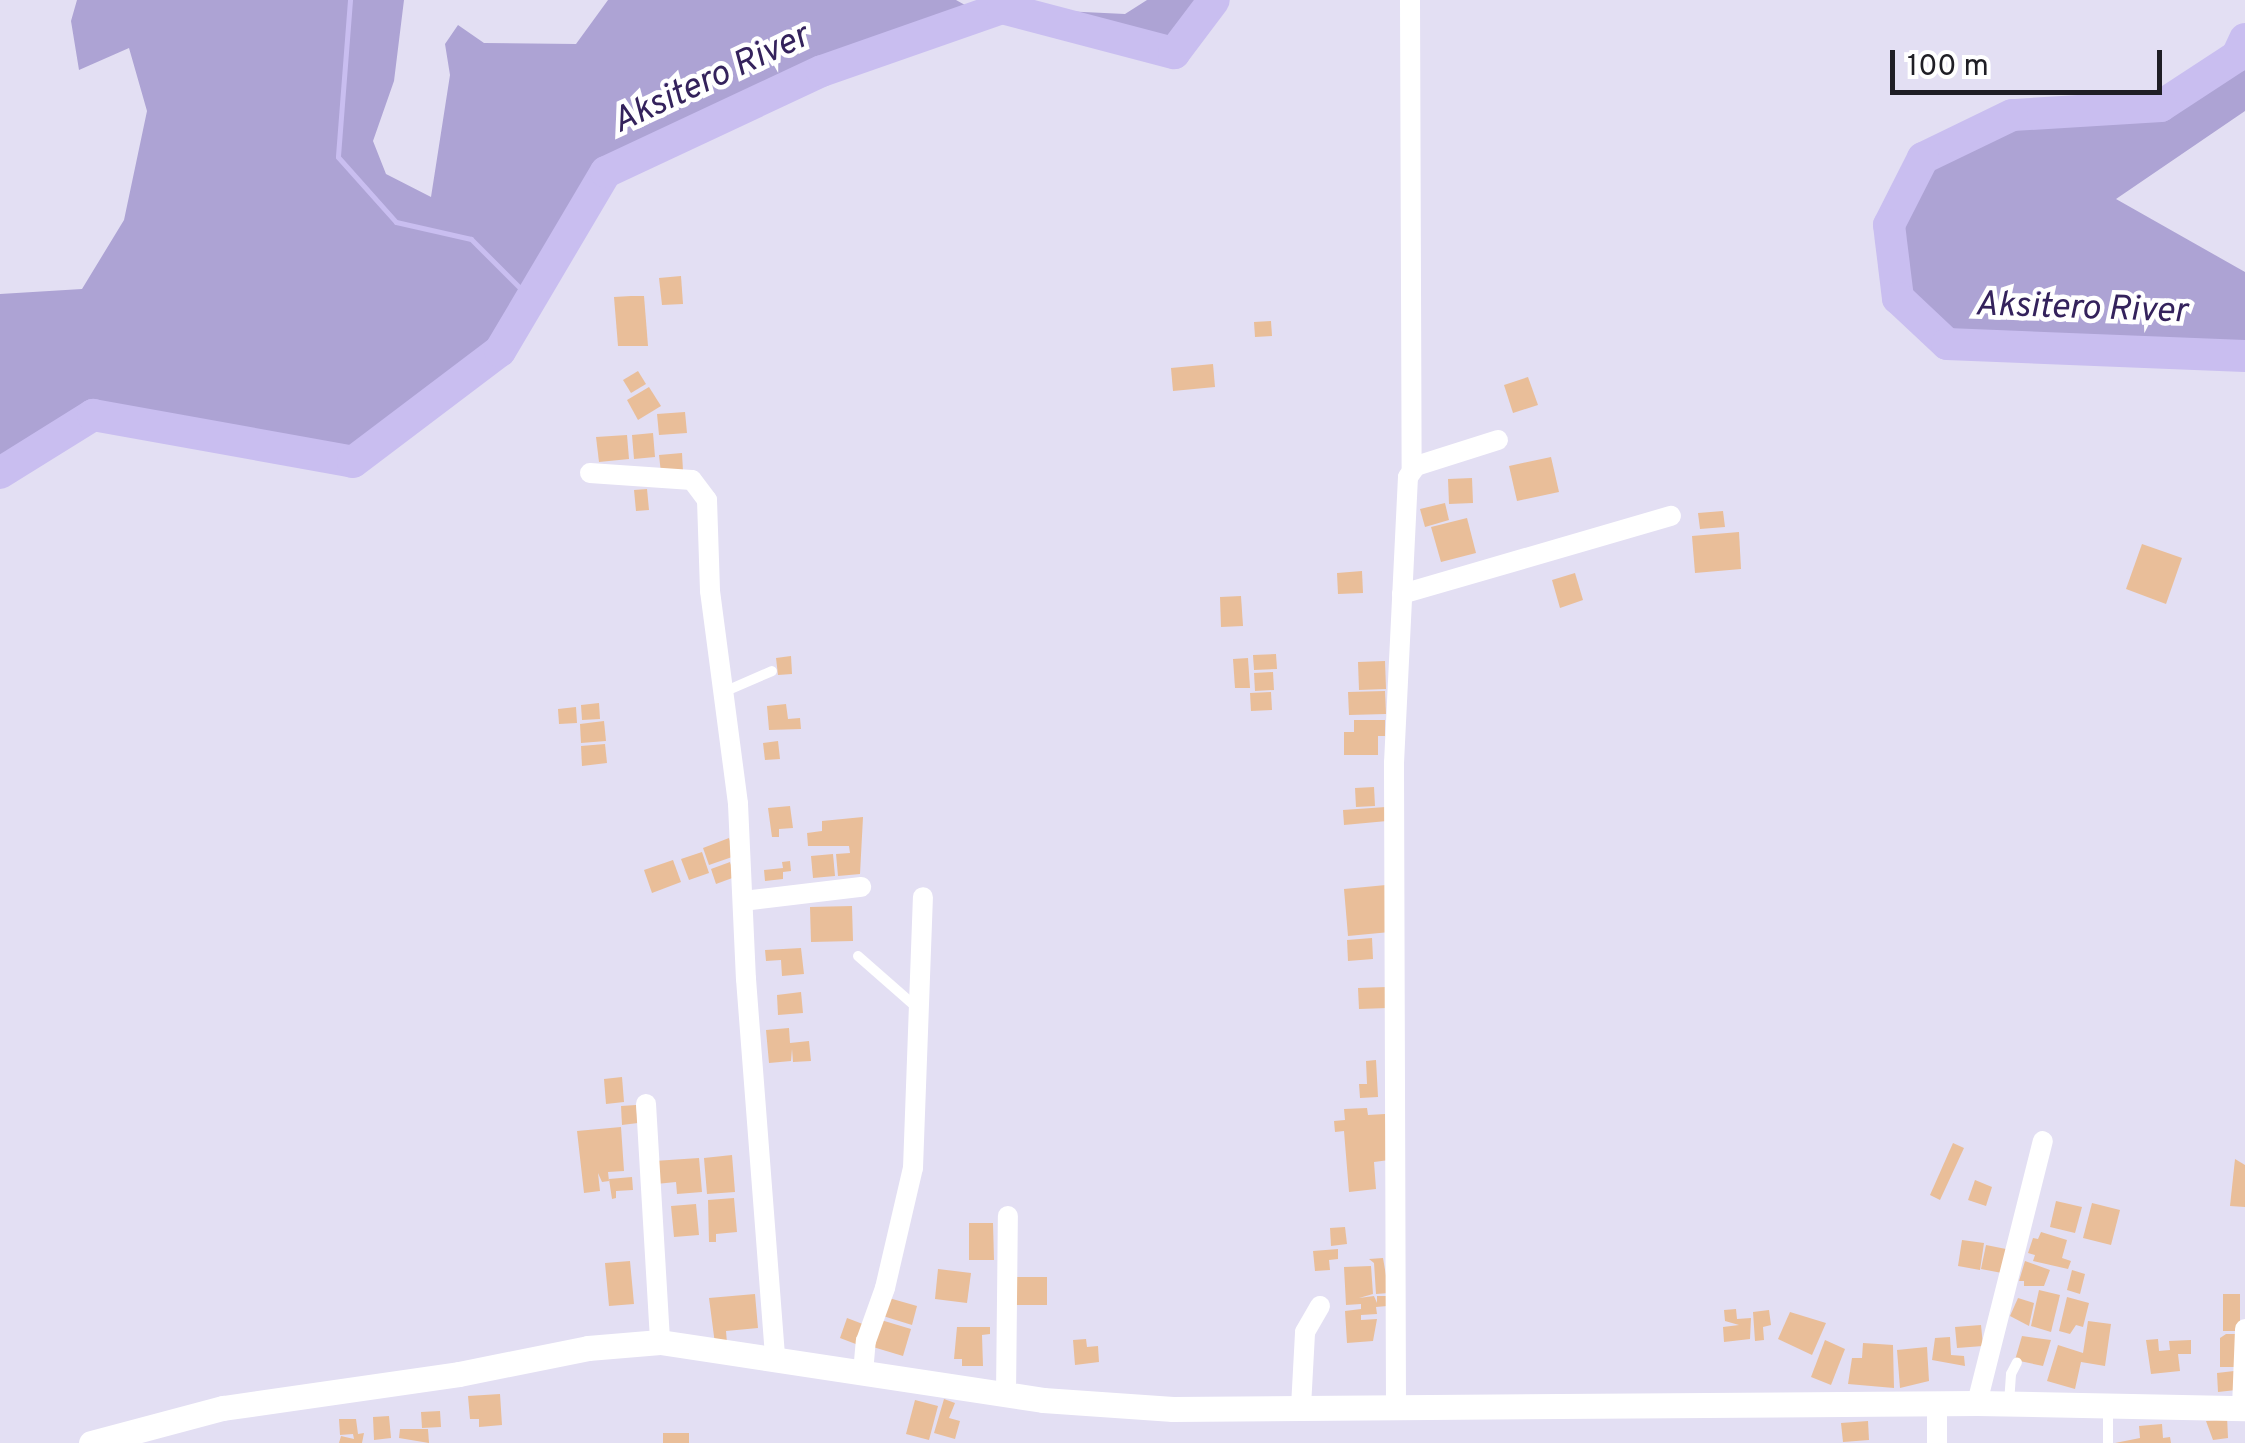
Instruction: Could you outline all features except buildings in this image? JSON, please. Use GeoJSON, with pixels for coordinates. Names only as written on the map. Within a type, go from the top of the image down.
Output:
{"type":"FeatureCollection","features":[{"type":"Feature","properties":{"kind":"street"},"geometry":{"type":"LineString","coordinates":[[1396,1406],[1394,800],[1402,594],[1412,470],[1410,0]]}},
{"type":"Feature","properties":{"kind":"street"},"geometry":{"type":"LineString","coordinates":[[1412,470],[1498,440]]}},
{"type":"Feature","properties":{"kind":"street"},"geometry":{"type":"LineString","coordinates":[[590,472],[679,478],[702,488],[707,500],[710,591],[726,692],[743,901],[774,1358]]}},
{"type":"Feature","properties":{"kind":"street"},"geometry":{"type":"LineString","coordinates":[[1402,594],[1671,516]]}},
{"type":"Feature","properties":{"kind":"street"},"geometry":{"type":"LineString","coordinates":[[743,901],[861,887]]}},
{"type":"Feature","properties":{"kind":"street"},"geometry":{"type":"LineString","coordinates":[[864,1373],[866,1340],[884,1288],[913,1168],[923,897]]}},
{"type":"Feature","properties":{"kind":"street"},"geometry":{"type":"LineString","coordinates":[[646,1104],[660,1342]]}},
{"type":"Feature","properties":{"kind":"street"},"geometry":{"type":"LineString","coordinates":[[1977,1403],[2042,1141]]}},
{"type":"Feature","properties":{"kind":"street"},"geometry":{"type":"LineString","coordinates":[[1006,1395],[1008,1216]]}},
{"type":"Feature","properties":{"kind":"street"},"geometry":{"type":"LineString","coordinates":[[1302,1407],[1304,1332],[1320,1306]]}},
{"type":"Feature","properties":{"kind":"street"},"geometry":{"type":"LineString","coordinates":[[91,1443],[238,1405],[422,1380],[588,1348],[660,1342],[1006,1395],[1173,1409],[1658,1409],[1977,1403],[2243,1408],[2245,1329]]}},
{"type":"Feature","properties":{"kind":"street"},"geometry":{"type":"LineString","coordinates":[[1936,1443],[1937,1404]]}},
{"type":"Feature","properties":{"kind":"lane"},"geometry":{"type":"LineString","coordinates":[[726,692],[772,671]]}},
{"type":"Feature","properties":{"kind":"lane"},"geometry":{"type":"LineString","coordinates":[[858,956],[888,978],[916,1008]]}},
{"type":"Feature","properties":{"kind":"lane"},"geometry":{"type":"LineString","coordinates":[[2009,1404],[2011,1374],[2017,1362]]}},
{"type":"Feature","properties":{"kind":"lane"},"geometry":{"type":"LineString","coordinates":[[2108,1405],[2108,1443]]}},
{"type":"Feature","properties":{"kind":"shaded area"},"geometry":{"type":"Polygon","coordinates":[[[77,0],[404,0],[394,81],[373,141],[386,174],[431,197],[450,75],[445,44],[458,25],[484,43],[576,44],[608,0],[956,0],[983,15],[606,172],[500,351],[353,462],[93,415],[0,473],[0,294],[82,289],[124,220],[147,111],[129,48],[79,70],[71,21],[77,0]]]}},
{"type":"Feature","properties":{"kind":"shaded area"},"geometry":{"type":"Polygon","coordinates":[[[1147,0],[1214,0],[1174,53],[1002,8],[1125,14],[1147,0]]]}},
{"type":"Feature","properties":{"kind":"shaded area"},"geometry":{"type":"Polygon","coordinates":[[[2245,39],[2245,111],[2116,199],[2245,272],[2245,356],[1947,344],[1898,298],[1889,225],[1923,158],[2012,115],[2161,106],[2237,56],[2245,39]]]}},
{"type":"Feature","properties":{"kind":"waterway"},"geometry":{"type":"LineString","coordinates":[[350,0],[338,157],[396,222],[471,239],[531,299]]}},
{"type":"Feature","properties":{"kind":"waterway","name":"Aksitero River"},"geometry":{"type":"LineString","coordinates":[[0,473],[93,415],[353,462],[500,351],[606,172],[822,71],[1002,8],[1174,53],[1214,0]]}},
{"type":"Feature","properties":{"kind":"waterway","name":"Aksitero River"},"geometry":{"type":"LineString","coordinates":[[2245,39],[2237,56],[2161,106],[2012,115],[1923,158],[1889,225],[1898,298],[1947,344],[2245,356]]}}]}
